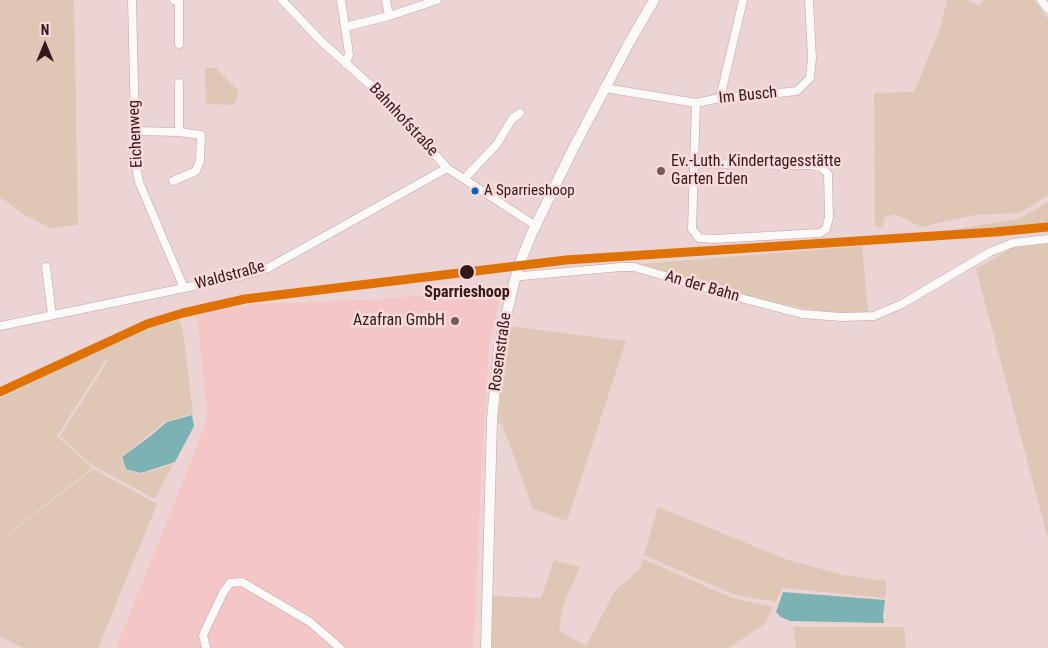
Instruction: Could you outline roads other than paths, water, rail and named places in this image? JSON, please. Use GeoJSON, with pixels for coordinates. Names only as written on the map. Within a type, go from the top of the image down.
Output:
{"type":"FeatureCollection","features":[{"type":"Feature","properties":{"kind":"main road","name":"Rosenstraße"},"geometry":{"type":"LineString","coordinates":[[486,648],[492,419],[500,346],[516,276],[536,226],[573,149],[654,0]]}},
{"type":"Feature","properties":{"kind":"street","name":"Eichenweg"},"geometry":{"type":"LineString","coordinates":[[132,0],[136,166],[139,182],[184,288]]}},
{"type":"Feature","properties":{"kind":"street"},"geometry":{"type":"LineString","coordinates":[[174,0],[179,2],[179,44]]}},
{"type":"Feature","properties":{"kind":"street","name":"Bahnhofstraße"},"geometry":{"type":"LineString","coordinates":[[282,0],[322,42],[386,99],[446,168],[536,226]]}},
{"type":"Feature","properties":{"kind":"street"},"geometry":{"type":"LineString","coordinates":[[341,0],[349,54],[346,64]]}},
{"type":"Feature","properties":{"kind":"street"},"geometry":{"type":"LineString","coordinates":[[386,0],[389,16]]}},
{"type":"Feature","properties":{"kind":"street"},"geometry":{"type":"LineString","coordinates":[[345,27],[389,16],[437,0]]}},
{"type":"Feature","properties":{"kind":"street"},"geometry":{"type":"LineString","coordinates":[[720,98],[743,0]]}},
{"type":"Feature","properties":{"kind":"street","name":"Im Busch"},"geometry":{"type":"LineString","coordinates":[[605,88],[696,103],[720,98],[761,96],[797,91],[810,78],[812,58],[809,0]]}},
{"type":"Feature","properties":{"kind":"street"},"geometry":{"type":"LineString","coordinates":[[1041,0],[1048,9]]}},
{"type":"Feature","properties":{"kind":"street"},"geometry":{"type":"LineString","coordinates":[[179,83],[179,132]]}},
{"type":"Feature","properties":{"kind":"street"},"geometry":{"type":"LineString","coordinates":[[694,164],[810,165],[821,167],[828,174],[829,217],[826,229],[820,233],[714,239],[699,238],[692,229],[694,164],[696,103]]}},
{"type":"Feature","properties":{"kind":"street"},"geometry":{"type":"LineString","coordinates":[[464,179],[497,144],[512,120],[520,113]]}},
{"type":"Feature","properties":{"kind":"street"},"geometry":{"type":"LineString","coordinates":[[134,131],[179,132],[201,135],[200,161],[196,171],[173,181]]}},
{"type":"Feature","properties":{"kind":"street","name":"Waldstraße"},"geometry":{"type":"LineString","coordinates":[[0,326],[245,275],[268,268],[446,168]]}},
{"type":"Feature","properties":{"kind":"street","name":"An der Bahn"},"geometry":{"type":"LineString","coordinates":[[516,276],[621,266],[802,314],[842,317],[874,316],[902,304],[990,252],[1013,243],[1048,239]]}},
{"type":"Feature","properties":{"kind":"street"},"geometry":{"type":"LineString","coordinates":[[46,267],[52,315]]}},
{"type":"Feature","properties":{"kind":"street"},"geometry":{"type":"LineString","coordinates":[[206,648],[203,635],[223,593],[230,583],[242,582],[310,622],[340,648]]}},
{"type":"Feature","properties":{"kind":"water"},"geometry":{"type":"Polygon","coordinates":[[[192,415],[194,426],[175,462],[141,473],[126,469],[122,457],[167,422],[192,415]]]}},
{"type":"Feature","properties":{"kind":"water"},"geometry":{"type":"Polygon","coordinates":[[[783,592],[885,600],[884,623],[790,621],[781,617],[776,612],[783,592]]]}},
{"type":"Feature","properties":{"kind":"place","name":"Ev.-Luth. Kindertagesstätte Garten Eden"},"geometry":{"type":"Point","coordinates":[661,171]}},
{"type":"Feature","properties":{"kind":"place","name":"A Sparrieshoop"},"geometry":{"type":"Point","coordinates":[475,191]}},
{"type":"Feature","properties":{"kind":"place","name":"Sparrieshoop"},"geometry":{"type":"Point","coordinates":[467,272]}},
{"type":"Feature","properties":{"kind":"place","name":"Azafran GmbH"},"geometry":{"type":"Point","coordinates":[455,321]}}]}
